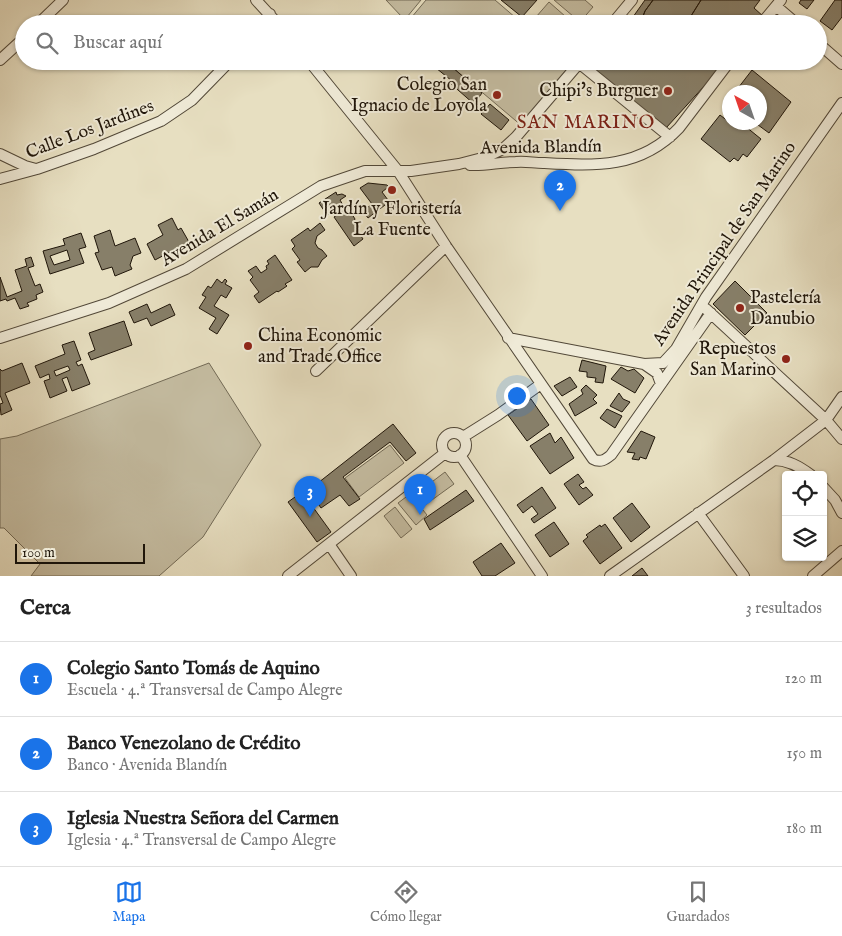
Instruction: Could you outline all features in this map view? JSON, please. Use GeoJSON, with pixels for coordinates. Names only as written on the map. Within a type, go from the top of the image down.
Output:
{"type":"FeatureCollection","features":[{"type":"Feature","properties":{"kind":"street"},"geometry":{"type":"LineString","coordinates":[[47,15],[63,0]]}},
{"type":"Feature","properties":{"kind":"street"},"geometry":{"type":"LineString","coordinates":[[256,0],[270,14]]}},
{"type":"Feature","properties":{"kind":"street"},"geometry":{"type":"LineString","coordinates":[[620,15],[632,0]]}},
{"type":"Feature","properties":{"kind":"street"},"geometry":{"type":"LineString","coordinates":[[769,15],[779,3],[789,15]]}},
{"type":"Feature","properties":{"kind":"street"},"geometry":{"type":"LineString","coordinates":[[0,60],[15,46]]}},
{"type":"Feature","properties":{"kind":"street"},"geometry":{"type":"LineString","coordinates":[[827,50],[842,64]]}},
{"type":"Feature","properties":{"kind":"street","name":"Calle Los Jardines"},"geometry":{"type":"LineString","coordinates":[[0,179],[37,169],[94,149],[161,121],[192,100],[221,70]]}},
{"type":"Feature","properties":{"kind":"street","name":"Avenida Principal de San Marino"},"geometry":{"type":"LineString","coordinates":[[316,70],[398,171],[508,338],[593,459],[606,460],[611,455],[711,313]]}},
{"type":"Feature","properties":{"kind":"street"},"geometry":{"type":"LineString","coordinates":[[459,164],[486,157],[503,149],[516,137],[573,70]]}},
{"type":"Feature","properties":{"kind":"street"},"geometry":{"type":"LineString","coordinates":[[589,70],[670,138]]}},
{"type":"Feature","properties":{"kind":"street","name":"Avenida Blandín"},"geometry":{"type":"LineString","coordinates":[[459,164],[482,166],[515,162],[607,164],[638,156],[670,138],[723,70]]}},
{"type":"Feature","properties":{"kind":"street","name":"Avenida Principal de San Marino"},"geometry":{"type":"LineString","coordinates":[[508,338],[644,364],[659,364],[666,360],[683,338],[702,305],[842,103]]}},
{"type":"Feature","properties":{"kind":"street"},"geometry":{"type":"LineString","coordinates":[[503,149],[509,158],[515,162]]}},
{"type":"Feature","properties":{"kind":"street"},"geometry":{"type":"LineString","coordinates":[[0,154],[24,166],[37,169]]}},
{"type":"Feature","properties":{"kind":"street","name":"Avenida El Samán"},"geometry":{"type":"LineString","coordinates":[[0,338],[110,303],[186,269],[321,186],[364,171],[398,171],[459,164]]}},
{"type":"Feature","properties":{"kind":"street"},"geometry":{"type":"LineString","coordinates":[[316,371],[446,246]]}},
{"type":"Feature","properties":{"kind":"street"},"geometry":{"type":"LineString","coordinates":[[702,305],[826,420],[842,439]]}},
{"type":"Feature","properties":{"kind":"street","name":"Avenida Principal de San Marino"},"geometry":{"type":"LineString","coordinates":[[644,364],[656,373],[661,384]]}},
{"type":"Feature","properties":{"kind":"street"},"geometry":{"type":"LineString","coordinates":[[463,437],[541,384]]}},
{"type":"Feature","properties":{"kind":"street"},"geometry":{"type":"LineString","coordinates":[[610,576],[774,460],[826,420],[842,397]]}},
{"type":"Feature","properties":{"kind":"street"},"geometry":{"type":"LineString","coordinates":[[456,433],[463,437],[466,446],[460,455],[451,456],[445,453],[442,442],[446,436],[456,433]]}},
{"type":"Feature","properties":{"kind":"street"},"geometry":{"type":"LineString","coordinates":[[288,576],[445,453]]}},
{"type":"Feature","properties":{"kind":"street"},"geometry":{"type":"LineString","coordinates":[[460,455],[542,576]]}},
{"type":"Feature","properties":{"kind":"street"},"geometry":{"type":"LineString","coordinates":[[774,460],[783,460],[795,464],[805,471]]}},
{"type":"Feature","properties":{"kind":"street"},"geometry":{"type":"LineString","coordinates":[[827,491],[842,511]]}},
{"type":"Feature","properties":{"kind":"street"},"geometry":{"type":"LineString","coordinates":[[698,513],[744,576]]}},
{"type":"Feature","properties":{"kind":"street"},"geometry":{"type":"LineString","coordinates":[[329,544],[351,576]]}},
{"type":"Feature","properties":{"kind":"street"},"geometry":{"type":"LineString","coordinates":[[812,576],[842,551]]}},
{"type":"Feature","properties":{"kind":"shaded area"},"geometry":{"type":"Polygon","coordinates":[[[386,0],[421,0],[409,15],[400,15],[386,0]]]}},
{"type":"Feature","properties":{"kind":"shaded area"},"geometry":{"type":"Polygon","coordinates":[[[426,0],[495,0],[512,15],[414,15],[426,0]]]}},
{"type":"Feature","properties":{"kind":"shaded area"},"geometry":{"type":"Polygon","coordinates":[[[554,0],[585,0],[593,7],[586,15],[572,15],[554,0]]]}},
{"type":"Feature","properties":{"kind":"shaded area"},"geometry":{"type":"Polygon","coordinates":[[[549,2],[564,15],[538,15],[549,2]]]}},
{"type":"Feature","properties":{"kind":"shaded area"},"geometry":{"type":"Polygon","coordinates":[[[456,70],[567,70],[522,126],[456,70]]]}},
{"type":"Feature","properties":{"kind":"shaded area"},"geometry":{"type":"Polygon","coordinates":[[[209,363],[261,445],[203,537],[159,576],[31,576],[40,564],[4,528],[0,528],[0,439],[17,436],[209,363]]]}},
{"type":"Feature","properties":{"kind":"shaded area"},"geometry":{"type":"Polygon","coordinates":[[[390,445],[404,463],[359,497],[345,478],[390,445]]]}},
{"type":"Feature","properties":{"kind":"shaded area"},"geometry":{"type":"Polygon","coordinates":[[[445,472],[454,484],[425,505],[416,494],[445,472]]]}},
{"type":"Feature","properties":{"kind":"shaded area"},"geometry":{"type":"Polygon","coordinates":[[[410,494],[427,515],[416,525],[398,503],[410,494]]]}},
{"type":"Feature","properties":{"kind":"shaded area"},"geometry":{"type":"Polygon","coordinates":[[[395,507],[412,529],[401,538],[384,516],[395,507]]]}},
{"type":"Feature","properties":{"kind":"building"},"geometry":{"type":"Polygon","coordinates":[[[501,0],[537,0],[524,15],[520,15],[501,0]]]}},
{"type":"Feature","properties":{"kind":"building"},"geometry":{"type":"Polygon","coordinates":[[[645,0],[653,0],[643,15],[634,15],[645,0]]]}},
{"type":"Feature","properties":{"kind":"building"},"geometry":{"type":"Polygon","coordinates":[[[653,0],[701,0],[692,15],[643,15],[653,0]]]}},
{"type":"Feature","properties":{"kind":"building"},"geometry":{"type":"Polygon","coordinates":[[[701,0],[760,0],[754,8],[762,15],[692,15],[701,0]]]}},
{"type":"Feature","properties":{"kind":"building"},"geometry":{"type":"Polygon","coordinates":[[[801,0],[814,0],[807,9],[799,3],[801,0]]]}},
{"type":"Feature","properties":{"kind":"building"},"geometry":{"type":"Polygon","coordinates":[[[835,0],[842,0],[842,17],[832,30],[827,26],[827,15],[824,15],[835,0]]]}},
{"type":"Feature","properties":{"kind":"building"},"geometry":{"type":"Polygon","coordinates":[[[438,70],[455,70],[482,93],[474,104],[450,83],[452,81],[438,70]]]}},
{"type":"Feature","properties":{"kind":"building"},"geometry":{"type":"Polygon","coordinates":[[[594,70],[719,70],[666,128],[594,70]]]}},
{"type":"Feature","properties":{"kind":"building"},"geometry":{"type":"Polygon","coordinates":[[[752,70],[791,102],[769,133],[765,130],[767,130],[767,85],[740,85],[752,70]]]}},
{"type":"Feature","properties":{"kind":"building"},"geometry":{"type":"Polygon","coordinates":[[[490,104],[509,120],[501,130],[481,114],[490,104]]]}},
{"type":"Feature","properties":{"kind":"building"},"geometry":{"type":"Polygon","coordinates":[[[720,115],[722,117],[722,130],[750,130],[761,139],[747,157],[743,154],[738,161],[734,158],[730,162],[701,139],[720,115]]]}},
{"type":"Feature","properties":{"kind":"building"},"geometry":{"type":"Polygon","coordinates":[[[368,183],[387,185],[391,189],[389,191],[387,188],[382,192],[391,204],[393,202],[397,206],[390,211],[385,205],[368,218],[363,211],[372,204],[360,188],[368,183]]]}},
{"type":"Feature","properties":{"kind":"building"},"geometry":{"type":"Polygon","coordinates":[[[336,192],[337,195],[342,194],[346,196],[340,200],[343,205],[327,215],[319,203],[336,192]]]}},
{"type":"Feature","properties":{"kind":"building"},"geometry":{"type":"Polygon","coordinates":[[[344,210],[347,213],[350,211],[355,219],[354,221],[357,226],[355,227],[363,239],[354,246],[334,217],[344,210]]]}},
{"type":"Feature","properties":{"kind":"building"},"geometry":{"type":"Polygon","coordinates":[[[172,218],[178,230],[181,228],[189,242],[155,260],[147,244],[163,235],[158,225],[172,218]]]}},
{"type":"Feature","properties":{"kind":"building"},"geometry":{"type":"Polygon","coordinates":[[[320,223],[325,230],[317,236],[315,243],[327,256],[318,267],[311,267],[305,272],[297,262],[300,260],[292,249],[295,246],[291,240],[308,228],[310,231],[320,223]]]}},
{"type":"Feature","properties":{"kind":"building"},"geometry":{"type":"Polygon","coordinates":[[[110,230],[115,246],[135,238],[141,253],[133,256],[130,265],[132,269],[115,276],[112,267],[102,270],[95,253],[99,252],[94,236],[110,230]]]}},
{"type":"Feature","properties":{"kind":"building"},"geometry":{"type":"Polygon","coordinates":[[[81,233],[86,247],[79,249],[84,263],[50,274],[43,251],[65,245],[63,239],[81,233]],[[67,250],[50,256],[54,265],[70,260],[67,250]]]}},
{"type":"Feature","properties":{"kind":"building"},"geometry":{"type":"Polygon","coordinates":[[[275,255],[292,280],[285,284],[287,286],[259,303],[254,296],[259,292],[250,280],[253,277],[248,271],[256,266],[261,273],[267,269],[266,266],[269,264],[267,261],[275,255]]]}},
{"type":"Feature","properties":{"kind":"building"},"geometry":{"type":"Polygon","coordinates":[[[31,257],[34,266],[28,268],[35,286],[40,284],[43,292],[36,295],[37,299],[27,303],[29,306],[20,309],[15,298],[0,301],[0,277],[7,297],[22,291],[15,270],[27,266],[25,259],[31,257]]]}},
{"type":"Feature","properties":{"kind":"building"},"geometry":{"type":"Polygon","coordinates":[[[217,279],[222,283],[225,279],[227,281],[225,284],[232,288],[226,298],[221,295],[214,306],[229,315],[217,334],[209,329],[216,318],[199,308],[206,297],[202,295],[208,286],[211,288],[217,279]]]}},
{"type":"Feature","properties":{"kind":"building","name":"Pastelería Danubio"},"geometry":{"type":"Polygon","coordinates":[[[735,281],[767,313],[745,335],[713,304],[735,281]]]}},
{"type":"Feature","properties":{"kind":"building"},"geometry":{"type":"Polygon","coordinates":[[[147,304],[151,313],[170,304],[175,315],[151,326],[147,318],[134,323],[129,312],[147,304]]]}},
{"type":"Feature","properties":{"kind":"building"},"geometry":{"type":"Polygon","coordinates":[[[124,321],[132,345],[91,360],[88,353],[95,350],[89,333],[124,321]]]}},
{"type":"Feature","properties":{"kind":"building"},"geometry":{"type":"Polygon","coordinates":[[[74,341],[81,360],[76,362],[78,366],[82,364],[90,384],[72,391],[67,377],[62,379],[67,391],[50,398],[44,381],[50,379],[49,374],[40,378],[35,366],[65,354],[62,345],[74,341]],[[68,366],[54,371],[56,376],[70,370],[68,366]]]}},
{"type":"Feature","properties":{"kind":"building"},"geometry":{"type":"Polygon","coordinates":[[[582,360],[606,366],[603,383],[595,382],[596,378],[587,377],[587,372],[579,371],[582,360]]]}},
{"type":"Feature","properties":{"kind":"building"},"geometry":{"type":"Polygon","coordinates":[[[22,363],[30,383],[5,393],[12,410],[1,415],[0,404],[3,403],[0,395],[0,369],[2,371],[22,363]]]}},
{"type":"Feature","properties":{"kind":"building"},"geometry":{"type":"Polygon","coordinates":[[[621,367],[628,371],[634,369],[644,378],[635,393],[611,379],[621,367]]]}},
{"type":"Feature","properties":{"kind":"building"},"geometry":{"type":"Polygon","coordinates":[[[570,377],[577,387],[562,396],[554,386],[570,377]]]}},
{"type":"Feature","properties":{"kind":"building"},"geometry":{"type":"Polygon","coordinates":[[[586,385],[597,395],[593,399],[597,403],[575,416],[569,404],[583,394],[581,390],[586,385]]]}},
{"type":"Feature","properties":{"kind":"building"},"geometry":{"type":"Polygon","coordinates":[[[619,393],[623,399],[630,402],[622,412],[610,406],[619,393]]]}},
{"type":"Feature","properties":{"kind":"building"},"geometry":{"type":"Polygon","coordinates":[[[531,399],[549,425],[527,441],[508,415],[531,399]]]}},
{"type":"Feature","properties":{"kind":"building"},"geometry":{"type":"Polygon","coordinates":[[[607,409],[622,416],[615,428],[600,418],[607,409]]]}},
{"type":"Feature","properties":{"kind":"building"},"geometry":{"type":"Polygon","coordinates":[[[393,424],[416,453],[406,461],[390,442],[343,477],[360,499],[349,506],[340,495],[321,508],[309,490],[393,424]]]}},
{"type":"Feature","properties":{"kind":"building"},"geometry":{"type":"Polygon","coordinates":[[[641,431],[655,437],[646,459],[640,457],[639,460],[632,459],[635,453],[627,452],[641,431]]]}},
{"type":"Feature","properties":{"kind":"building"},"geometry":{"type":"Polygon","coordinates":[[[550,433],[555,443],[561,437],[574,458],[550,474],[530,446],[550,433]]]}},
{"type":"Feature","properties":{"kind":"building"},"geometry":{"type":"Polygon","coordinates":[[[578,474],[584,482],[579,485],[583,489],[586,487],[593,495],[579,505],[564,484],[578,474]]]}},
{"type":"Feature","properties":{"kind":"building"},"geometry":{"type":"Polygon","coordinates":[[[542,487],[556,508],[534,523],[531,519],[538,514],[532,506],[523,513],[517,505],[542,487]]]}},
{"type":"Feature","properties":{"kind":"building"},"geometry":{"type":"Polygon","coordinates":[[[466,490],[474,501],[430,530],[424,519],[466,490]]]}},
{"type":"Feature","properties":{"kind":"building"},"geometry":{"type":"Polygon","coordinates":[[[302,492],[331,532],[317,542],[288,502],[302,492]]]}},
{"type":"Feature","properties":{"kind":"building"},"geometry":{"type":"Polygon","coordinates":[[[632,503],[650,527],[631,542],[613,518],[632,503]]]}},
{"type":"Feature","properties":{"kind":"building"},"geometry":{"type":"Polygon","coordinates":[[[554,522],[569,544],[550,557],[535,535],[554,522]]]}},
{"type":"Feature","properties":{"kind":"building"},"geometry":{"type":"Polygon","coordinates":[[[605,524],[622,548],[600,564],[583,541],[588,537],[586,535],[600,525],[601,527],[605,524]]]}},
{"type":"Feature","properties":{"kind":"building"},"geometry":{"type":"Polygon","coordinates":[[[501,543],[515,563],[495,576],[482,576],[473,562],[501,543]]]}},
{"type":"Feature","properties":{"kind":"building"},"geometry":{"type":"Polygon","coordinates":[[[642,568],[648,576],[632,576],[642,568]]]}},
{"type":"Feature","properties":{"kind":"place","name":"Chipi's Burguer"},"geometry":{"type":"Point","coordinates":[668,91]}},
{"type":"Feature","properties":{"kind":"place","name":"Colegio San Ignacio de Loyola"},"geometry":{"type":"Point","coordinates":[497,95]}},
{"type":"Feature","properties":{"kind":"place","name":"Jardín y Floristería La Fuente"},"geometry":{"type":"Point","coordinates":[392,190]}},
{"type":"Feature","properties":{"kind":"place","name":"Banco Venezolano de Crédito"},"geometry":{"type":"Point","coordinates":[560,211]}},
{"type":"Feature","properties":{"kind":"place","name":"Pastelería Danubio"},"geometry":{"type":"Point","coordinates":[740,308]}},
{"type":"Feature","properties":{"kind":"place","name":"China Economic and Trade Office"},"geometry":{"type":"Point","coordinates":[248,346]}},
{"type":"Feature","properties":{"kind":"place","name":"Repuestos San Marino"},"geometry":{"type":"Point","coordinates":[786,359]}},
{"type":"Feature","properties":{"kind":"place","name":"Colegio Santo Tomás de Aquino"},"geometry":{"type":"Point","coordinates":[420,515]}},
{"type":"Feature","properties":{"kind":"place","name":"Iglesia Nuestra Señora del Carmen"},"geometry":{"type":"Point","coordinates":[310,517]}},
{"type":"Feature","properties":{"kind":"district","name":"SAN MARINO"},"geometry":{"type":"Point","coordinates":[586,123]}}]}
